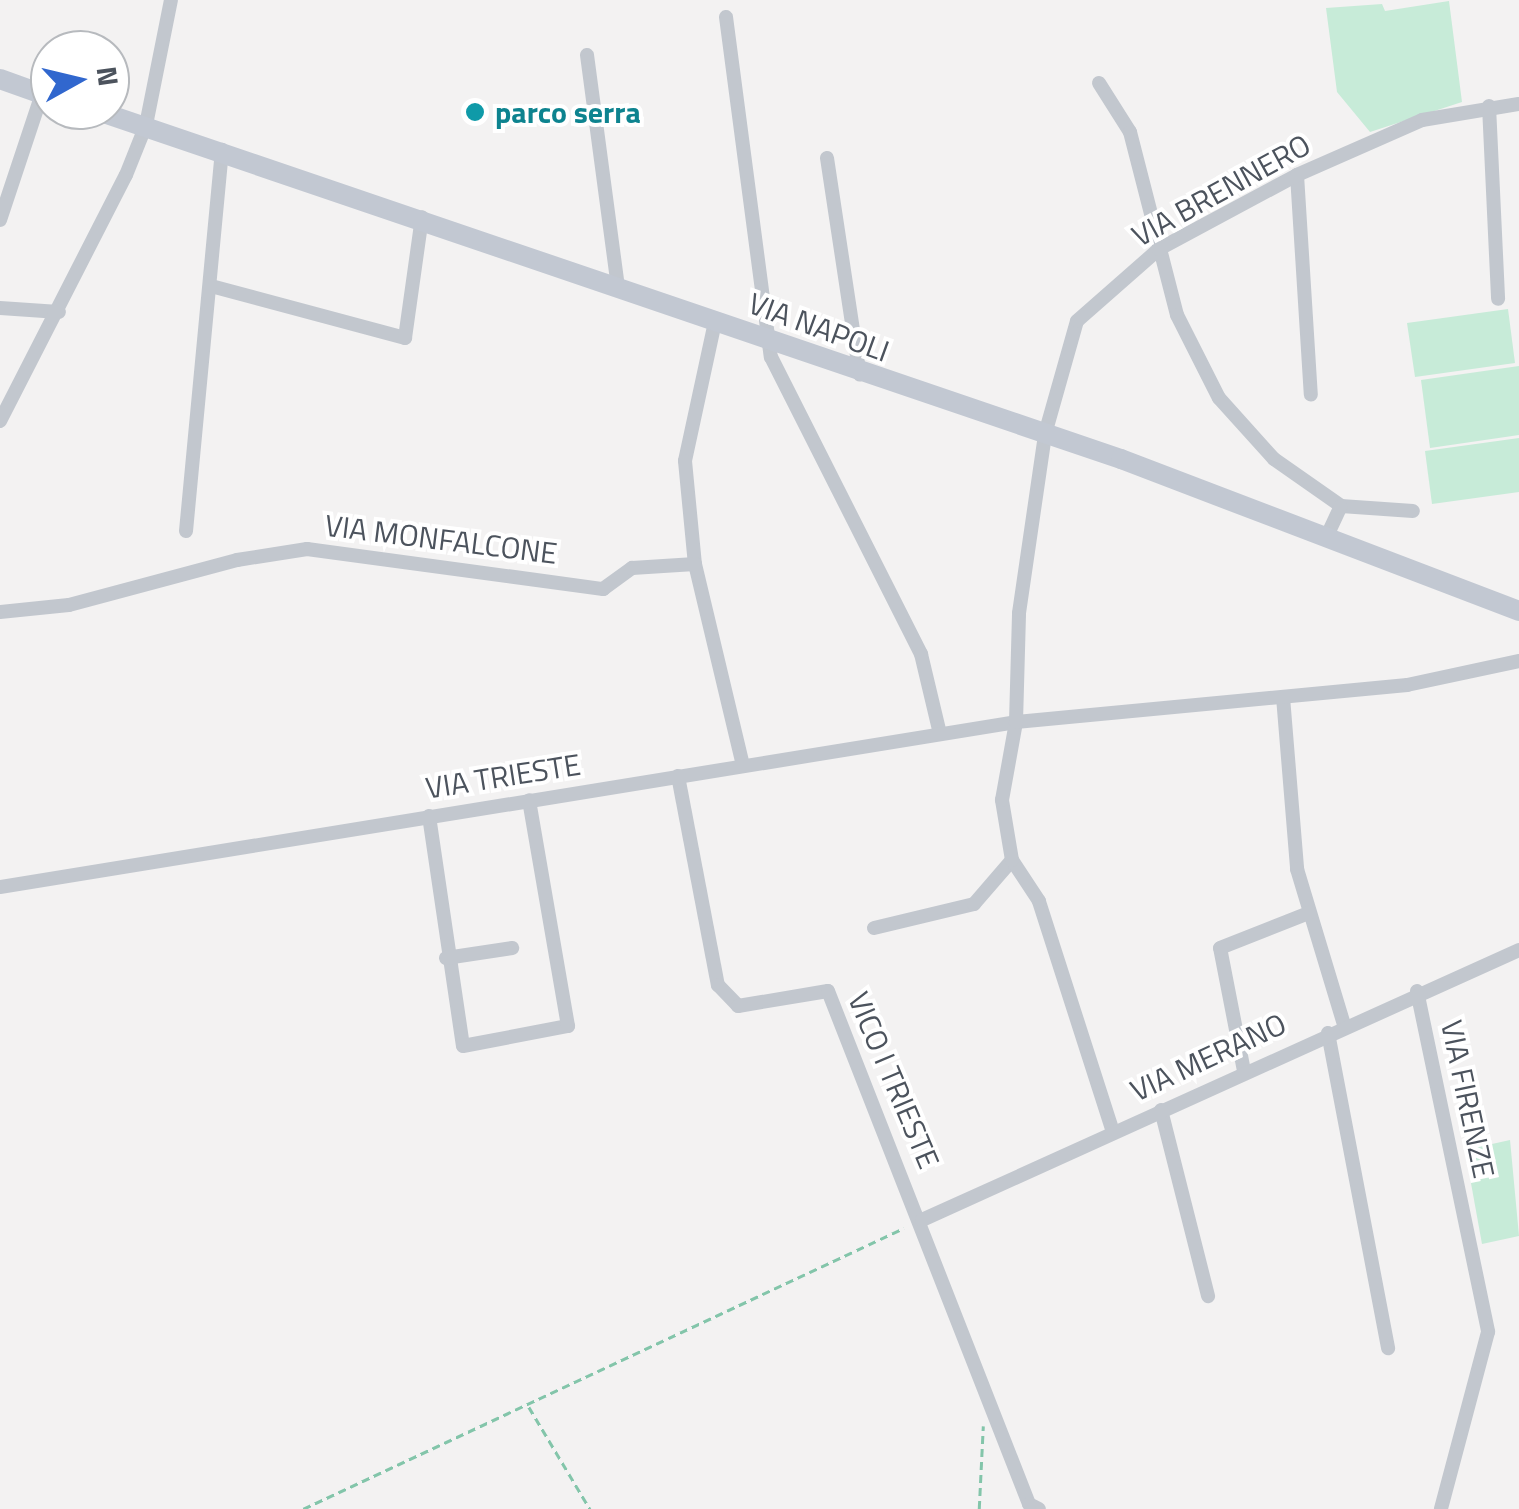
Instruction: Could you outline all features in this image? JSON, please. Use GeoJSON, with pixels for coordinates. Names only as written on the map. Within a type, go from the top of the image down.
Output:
{"type":"FeatureCollection","features":[{"type":"Feature","properties":{"kind":"street"},"geometry":{"type":"LineString","coordinates":[[0,421],[58,312],[146,125],[171,0]]}},
{"type":"Feature","properties":{"kind":"street"},"geometry":{"type":"LineString","coordinates":[[726,17],[771,357],[921,654],[940,734]]}},
{"type":"Feature","properties":{"kind":"street"},"geometry":{"type":"LineString","coordinates":[[586,55],[618,286]]}},
{"type":"Feature","properties":{"kind":"street"},"geometry":{"type":"LineString","coordinates":[[0,80],[30,90]]}},
{"type":"Feature","properties":{"kind":"street"},"geometry":{"type":"LineString","coordinates":[[1099,83],[1130,132],[1177,315],[1219,398],[1274,459],[1341,506],[1413,511]]}},
{"type":"Feature","properties":{"kind":"street","name":"VIA BRENNERO"},"geometry":{"type":"LineString","coordinates":[[1012,860],[1002,800],[1016,722],[1019,613],[1045,434],[1077,321],[1159,249],[1297,175],[1422,120],[1519,104]]}},
{"type":"Feature","properties":{"kind":"street"},"geometry":{"type":"LineString","coordinates":[[1489,106],[1498,299]]}},
{"type":"Feature","properties":{"kind":"street","name":"VIA NAPOLI"},"geometry":{"type":"LineString","coordinates":[[130,120],[422,217],[860,375],[1045,434],[1519,612]]}},
{"type":"Feature","properties":{"kind":"street"},"geometry":{"type":"LineString","coordinates":[[0,220],[33,130]]}},
{"type":"Feature","properties":{"kind":"street"},"geometry":{"type":"LineString","coordinates":[[186,531],[222,150]]}},
{"type":"Feature","properties":{"kind":"street"},"geometry":{"type":"LineString","coordinates":[[827,158],[860,375]]}},
{"type":"Feature","properties":{"kind":"street"},"geometry":{"type":"LineString","coordinates":[[1297,175],[1311,395]]}},
{"type":"Feature","properties":{"kind":"street"},"geometry":{"type":"LineString","coordinates":[[211,286],[405,338],[422,217]]}},
{"type":"Feature","properties":{"kind":"street"},"geometry":{"type":"LineString","coordinates":[[0,308],[58,312]]}},
{"type":"Feature","properties":{"kind":"street"},"geometry":{"type":"LineString","coordinates":[[714,322],[685,461],[695,564],[743,766]]}},
{"type":"Feature","properties":{"kind":"street"},"geometry":{"type":"LineString","coordinates":[[1326,538],[1341,506]]}},
{"type":"Feature","properties":{"kind":"street","name":"VIA MONFALCONE"},"geometry":{"type":"LineString","coordinates":[[0,612],[69,605],[236,560],[307,550],[602,589],[632,568],[695,564]]}},
{"type":"Feature","properties":{"kind":"street","name":"VIA TRIESTE"},"geometry":{"type":"LineString","coordinates":[[0,887],[1016,722],[1407,685],[1519,660]]}},
{"type":"Feature","properties":{"kind":"street"},"geometry":{"type":"LineString","coordinates":[[1283,697],[1297,869],[1344,1025]]}},
{"type":"Feature","properties":{"kind":"street","name":"VICO I TRIESTE"},"geometry":{"type":"LineString","coordinates":[[678,776],[718,985],[738,1006],[828,991],[922,1220]]}},
{"type":"Feature","properties":{"kind":"street"},"geometry":{"type":"LineString","coordinates":[[429,816],[446,958],[463,1046],[568,1026],[529,800]]}},
{"type":"Feature","properties":{"kind":"street"},"geometry":{"type":"LineString","coordinates":[[874,928],[974,904],[1012,860],[1039,902],[1113,1132]]}},
{"type":"Feature","properties":{"kind":"street"},"geometry":{"type":"LineString","coordinates":[[1244,1071],[1220,948],[1310,913]]}},
{"type":"Feature","properties":{"kind":"street"},"geometry":{"type":"LineString","coordinates":[[446,958],[512,948]]}},
{"type":"Feature","properties":{"kind":"street","name":"VIA MERANO"},"geometry":{"type":"LineString","coordinates":[[922,1220],[1417,991],[1519,950]]}},
{"type":"Feature","properties":{"kind":"street","name":"VIA FIRENZE"},"geometry":{"type":"LineString","coordinates":[[1417,991],[1488,1332],[1441,1509]]}},
{"type":"Feature","properties":{"kind":"street"},"geometry":{"type":"LineString","coordinates":[[1328,1032],[1388,1348]]}},
{"type":"Feature","properties":{"kind":"street"},"geometry":{"type":"LineString","coordinates":[[1160,1110],[1208,1296]]}},
{"type":"Feature","properties":{"kind":"street"},"geometry":{"type":"LineString","coordinates":[[922,1220],[1028,1504],[1039,1509]]}},
{"type":"Feature","properties":{"kind":"path"},"geometry":{"type":"LineString","coordinates":[[303,1509],[380,1468],[529,1407],[922,1220]]}},
{"type":"Feature","properties":{"kind":"path"},"geometry":{"type":"LineString","coordinates":[[529,1407],[590,1509]]}},
{"type":"Feature","properties":{"kind":"path"},"geometry":{"type":"LineString","coordinates":[[979,1509],[979,1437],[992,1407]]}},
{"type":"Feature","properties":{"kind":"green space"},"geometry":{"type":"Polygon","coordinates":[[[1449,1],[1462,102],[1370,132],[1337,92],[1326,8],[1382,4],[1385,11],[1449,1]]]}},
{"type":"Feature","properties":{"kind":"green space"},"geometry":{"type":"Polygon","coordinates":[[[1508,309],[1515,363],[1415,377],[1407,323],[1508,309]]]}},
{"type":"Feature","properties":{"kind":"green space"},"geometry":{"type":"Polygon","coordinates":[[[1519,366],[1519,435],[1430,448],[1421,380],[1519,366]]]}},
{"type":"Feature","properties":{"kind":"green space"},"geometry":{"type":"Polygon","coordinates":[[[1519,438],[1519,492],[1432,504],[1425,451],[1519,438]]]}},
{"type":"Feature","properties":{"kind":"green space"},"geometry":{"type":"Polygon","coordinates":[[[1510,1140],[1519,1236],[1482,1244],[1465,1150],[1510,1140]]]}},
{"type":"Feature","properties":{"kind":"place","name":"parco serra"},"geometry":{"type":"Point","coordinates":[475,112]}}]}
